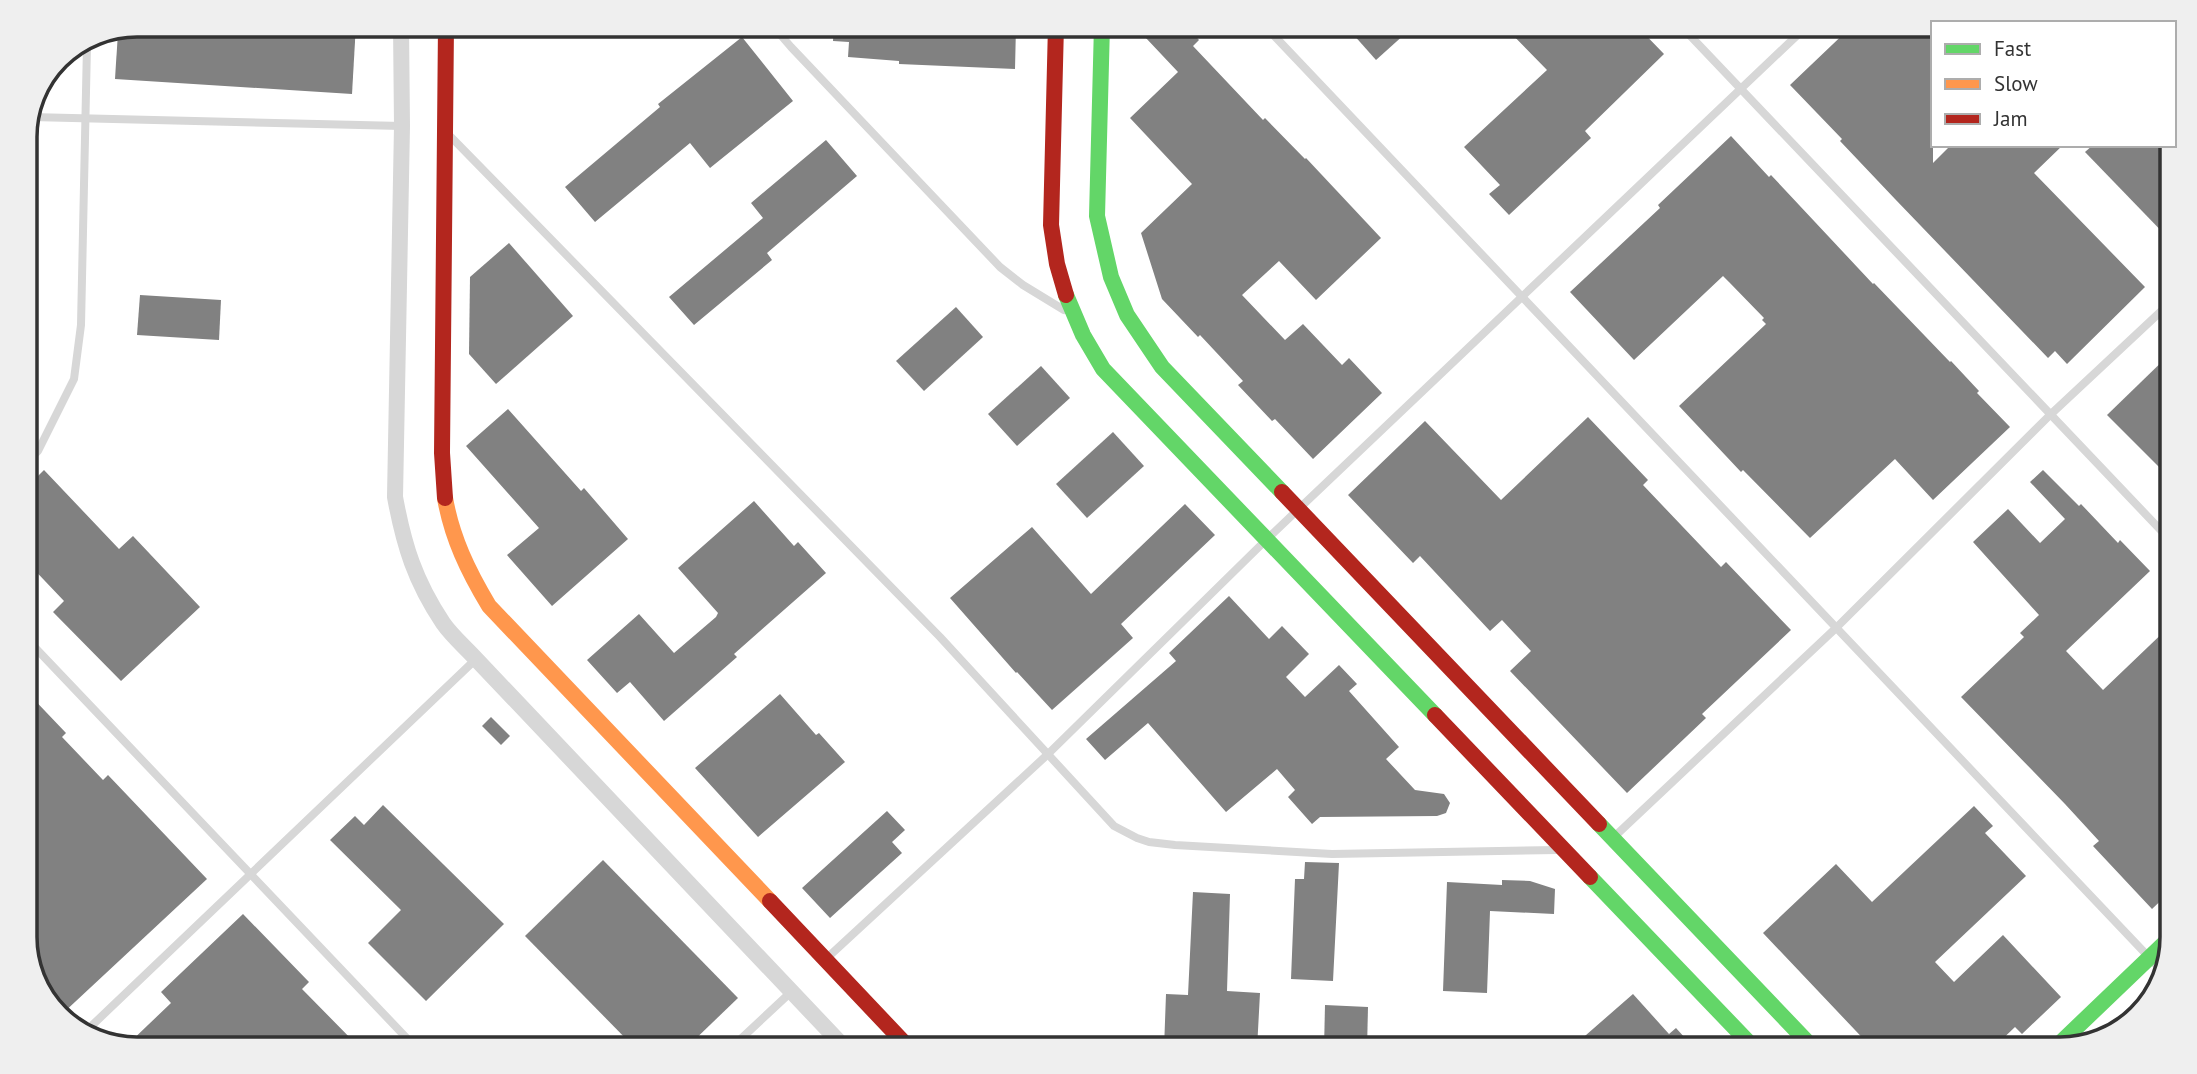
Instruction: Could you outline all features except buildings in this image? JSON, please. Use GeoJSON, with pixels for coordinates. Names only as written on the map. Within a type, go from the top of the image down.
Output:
{"type":"FeatureCollection","features":[{"type":"Feature","properties":{"kind":"street"},"geometry":{"type":"LineString","coordinates":[[401,37],[395,497],[404,542],[420,585],[444,625],[834,1037]]}},
{"type":"Feature","properties":{"kind":"street"},"geometry":{"type":"LineString","coordinates":[[446,37],[443,494],[452,534],[467,571],[489,606],[899,1037]]}},
{"type":"Feature","properties":{"kind":"street"},"geometry":{"type":"LineString","coordinates":[[1056,37],[1051,225],[1057,270],[1070,313],[1103,369],[1744,1037]]}},
{"type":"Feature","properties":{"kind":"street"},"geometry":{"type":"LineString","coordinates":[[1102,37],[1097,216],[1102,251],[1112,286],[1133,328],[1162,367],[1803,1037]]}},
{"type":"Feature","properties":{"kind":"street"},"geometry":{"type":"LineString","coordinates":[[2067,1036],[2159,949]]}},
{"type":"Feature","properties":{"kind":"lane"},"geometry":{"type":"LineString","coordinates":[[783,37],[1000,267],[1034,292],[1070,313]]}},
{"type":"Feature","properties":{"kind":"lane"},"geometry":{"type":"LineString","coordinates":[[1276,37],[2156,964]]}},
{"type":"Feature","properties":{"kind":"lane"},"geometry":{"type":"LineString","coordinates":[[1692,37],[2160,530]]}},
{"type":"Feature","properties":{"kind":"lane"},"geometry":{"type":"LineString","coordinates":[[825,960],[1046,755],[1298,509],[1795,37]]}},
{"type":"Feature","properties":{"kind":"lane"},"geometry":{"type":"LineString","coordinates":[[37,452],[74,379],[81,325],[87,50]]}},
{"type":"Feature","properties":{"kind":"lane"},"geometry":{"type":"LineString","coordinates":[[39,117],[402,126]]}},
{"type":"Feature","properties":{"kind":"lane"},"geometry":{"type":"LineString","coordinates":[[446,132],[940,637],[1114,826],[1149,842],[1332,853],[1565,850]]}},
{"type":"Feature","properties":{"kind":"lane"},"geometry":{"type":"LineString","coordinates":[[1613,839],[1836,628],[2050,415],[2160,312]]}},
{"type":"Feature","properties":{"kind":"lane"},"geometry":{"type":"LineString","coordinates":[[37,650],[406,1037]]}},
{"type":"Feature","properties":{"kind":"lane"},"geometry":{"type":"LineString","coordinates":[[91,1026],[476,659]]}},
{"type":"Feature","properties":{"kind":"lane"},"geometry":{"type":"LineString","coordinates":[[743,1037],[791,992]]}},
{"type":"Feature","properties":{"kind":"traffic: fast"},"geometry":{"type":"LineString","coordinates":[[1102,37],[1097,216],[1111,277],[1127,315],[1162,367],[1282,492]]}},
{"type":"Feature","properties":{"kind":"traffic: fast"},"geometry":{"type":"LineString","coordinates":[[1066,295],[1083,335],[1103,369],[1435,715]]}},
{"type":"Feature","properties":{"kind":"traffic: fast"},"geometry":{"type":"LineString","coordinates":[[1599,824],[1803,1037]]}},
{"type":"Feature","properties":{"kind":"traffic: fast"},"geometry":{"type":"LineString","coordinates":[[1590,877],[1743,1037]]}},
{"type":"Feature","properties":{"kind":"traffic: fast"},"geometry":{"type":"LineString","coordinates":[[2067,1036],[2159,949]]}},
{"type":"Feature","properties":{"kind":"traffic: slow"},"geometry":{"type":"LineString","coordinates":[[445,498],[462,554],[489,606],[770,901]]}},
{"type":"Feature","properties":{"kind":"traffic: jam"},"geometry":{"type":"LineString","coordinates":[[445,498],[442,453],[446,37]]}},
{"type":"Feature","properties":{"kind":"traffic: jam"},"geometry":{"type":"LineString","coordinates":[[1056,37],[1051,225],[1057,264],[1066,295]]}},
{"type":"Feature","properties":{"kind":"traffic: jam"},"geometry":{"type":"LineString","coordinates":[[1282,492],[1599,824]]}},
{"type":"Feature","properties":{"kind":"traffic: jam"},"geometry":{"type":"LineString","coordinates":[[1435,715],[1590,877]]}},
{"type":"Feature","properties":{"kind":"traffic: jam"},"geometry":{"type":"LineString","coordinates":[[770,901],[899,1037]]}}]}
